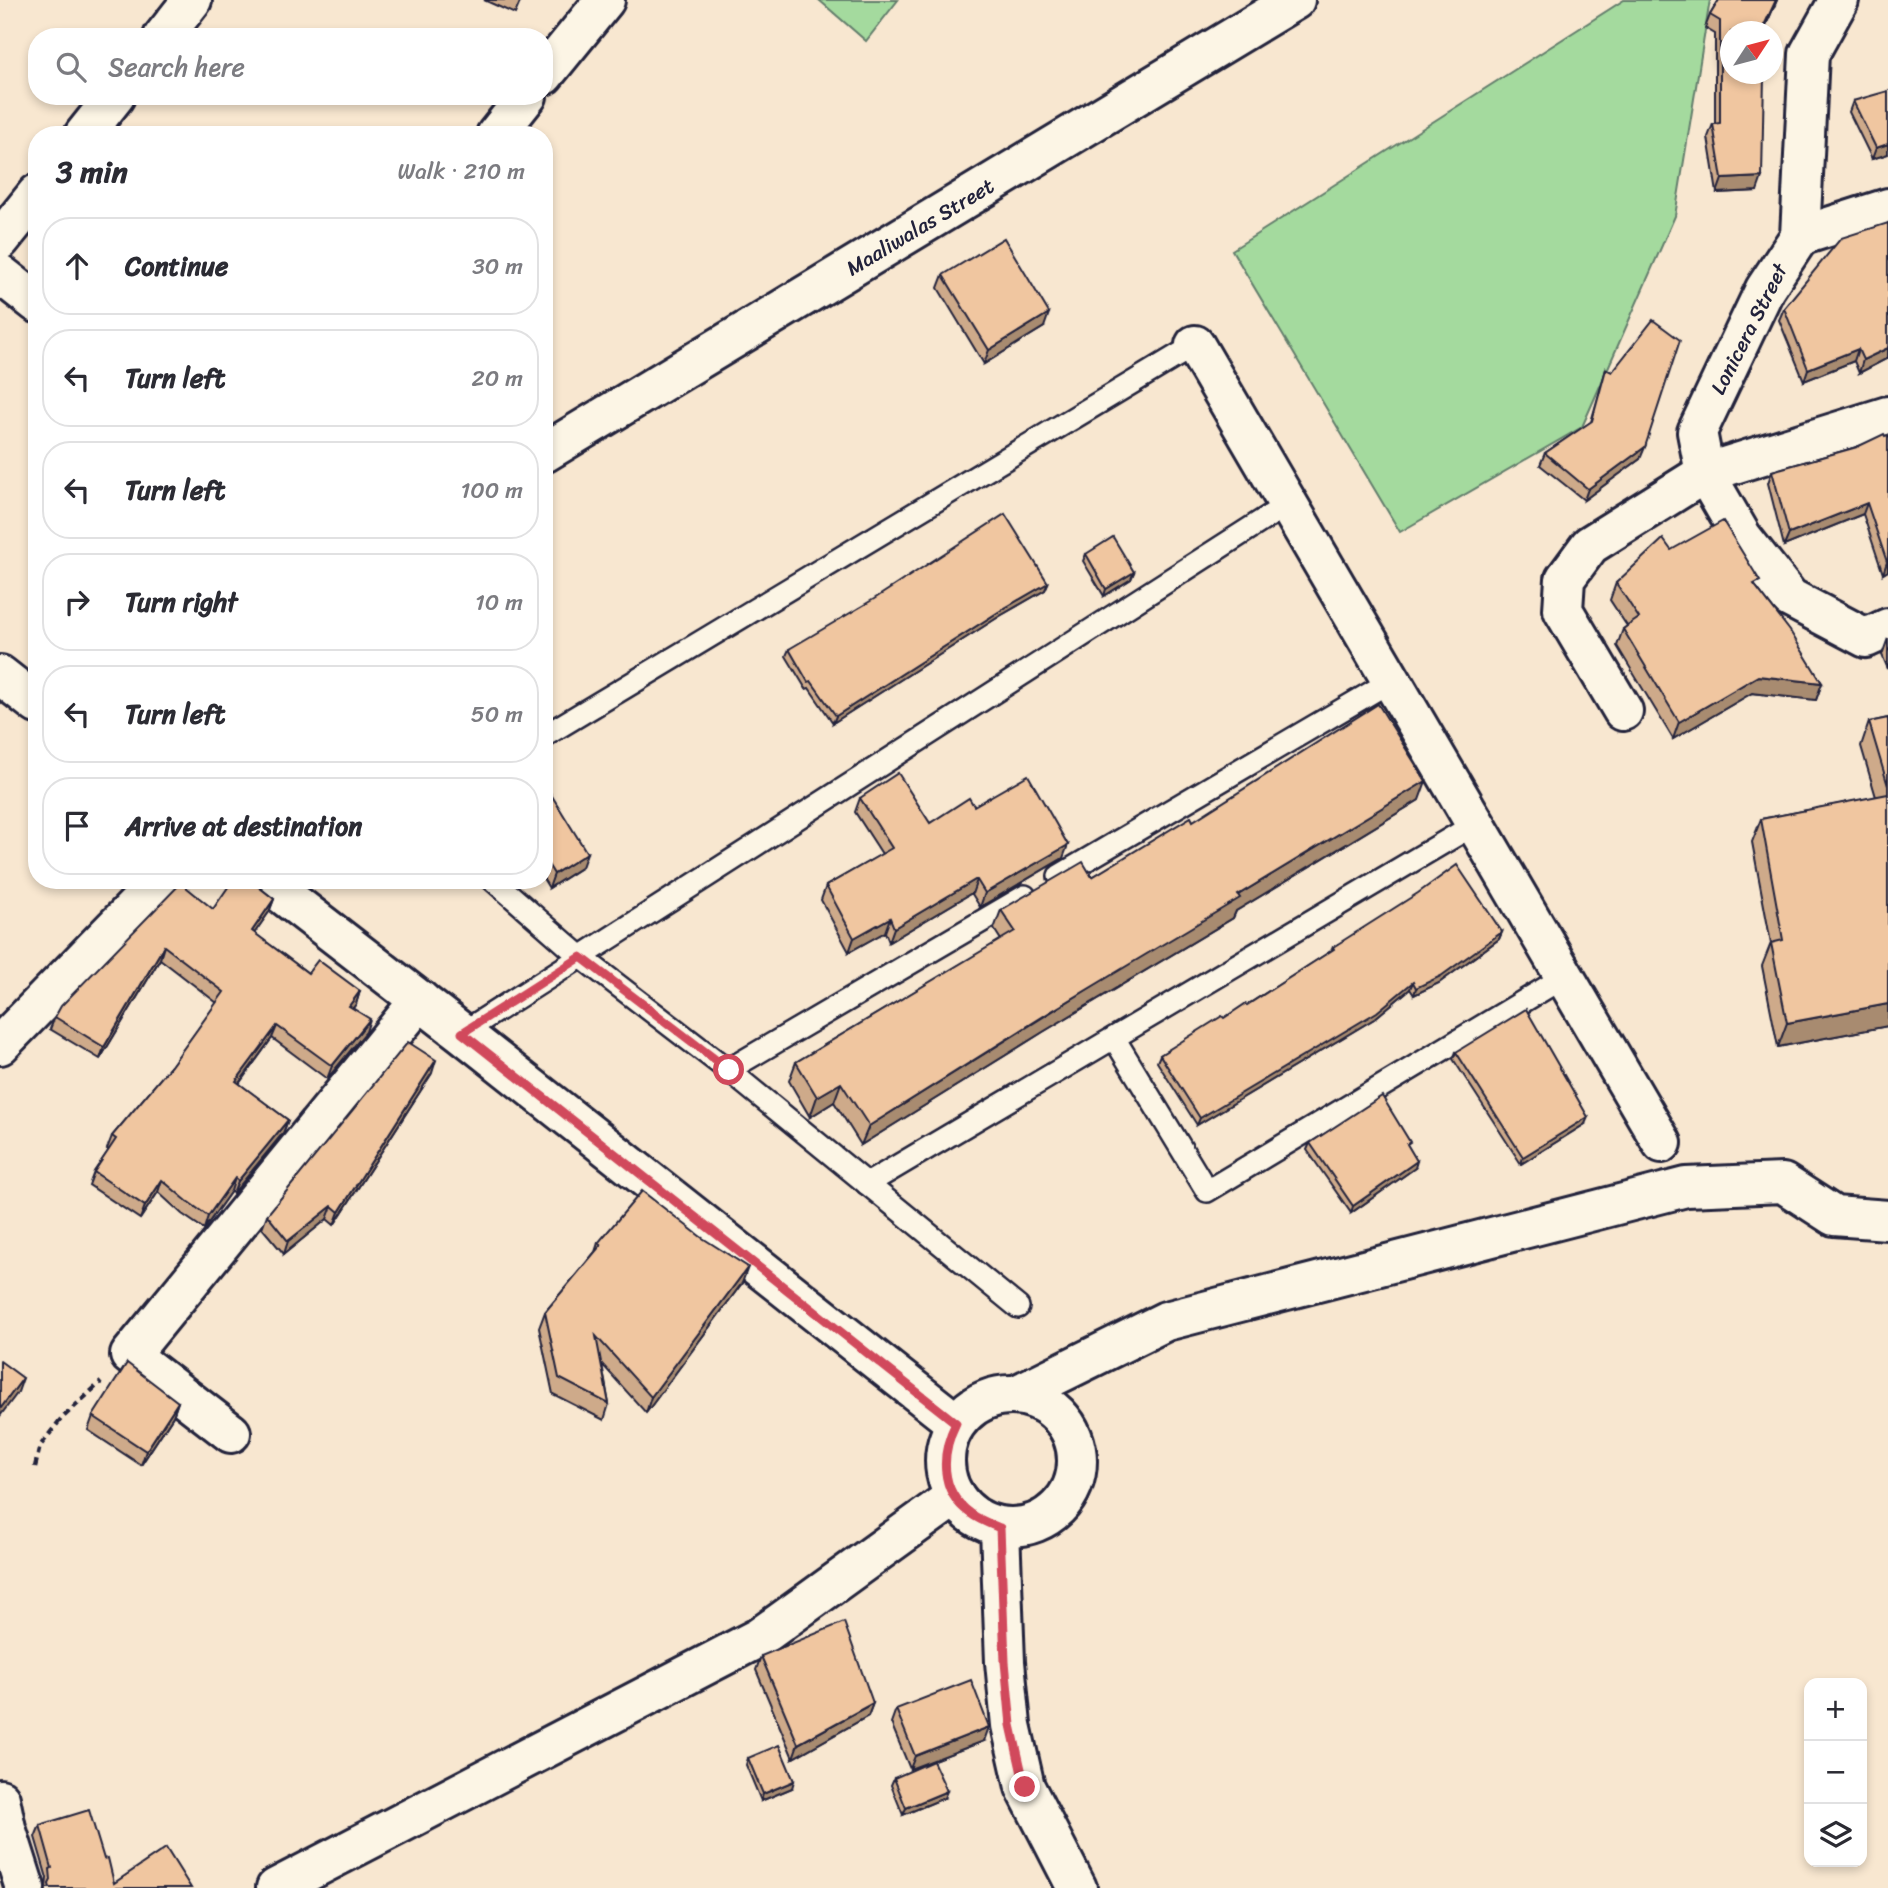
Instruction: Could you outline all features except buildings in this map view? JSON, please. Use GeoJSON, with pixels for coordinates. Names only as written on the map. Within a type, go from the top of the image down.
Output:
{"type":"FeatureCollection","features":[{"type":"Feature","properties":{"kind":"street"},"geometry":{"type":"LineString","coordinates":[[170,28],[192,0]]}},
{"type":"Feature","properties":{"kind":"street"},"geometry":{"type":"LineString","coordinates":[[553,64],[605,0]]}},
{"type":"Feature","properties":{"kind":"street","name":"Maaliwalas Street"},"geometry":{"type":"LineString","coordinates":[[553,447],[1248,12],[1295,0]]}},
{"type":"Feature","properties":{"kind":"street"},"geometry":{"type":"LineString","coordinates":[[1839,0],[1809,54],[1800,236],[1888,208]]}},
{"type":"Feature","properties":{"kind":"street"},"geometry":{"type":"LineString","coordinates":[[92,126],[108,105]]}},
{"type":"Feature","properties":{"kind":"street"},"geometry":{"type":"LineString","coordinates":[[503,126],[520,105]]}},
{"type":"Feature","properties":{"kind":"street"},"geometry":{"type":"LineString","coordinates":[[0,240],[28,205]]}},
{"type":"Feature","properties":{"kind":"street","name":"Lonicera Street"},"geometry":{"type":"LineString","coordinates":[[1800,236],[1765,289],[1697,432],[1705,473],[1742,537],[1790,598],[1866,638],[1888,628]]}},
{"type":"Feature","properties":{"kind":"street"},"geometry":{"type":"LineString","coordinates":[[0,274],[28,296]]}},
{"type":"Feature","properties":{"kind":"street"},"geometry":{"type":"LineString","coordinates":[[1195,345],[1662,1143]]}},
{"type":"Feature","properties":{"kind":"street"},"geometry":{"type":"LineString","coordinates":[[1623,711],[1563,610],[1565,579],[1590,545],[1705,473],[1888,416]]}},
{"type":"Feature","properties":{"kind":"street"},"geometry":{"type":"LineString","coordinates":[[0,675],[28,697]]}},
{"type":"Feature","properties":{"kind":"street"},"geometry":{"type":"LineString","coordinates":[[0,1045],[152,889]]}},
{"type":"Feature","properties":{"kind":"street"},"geometry":{"type":"LineString","coordinates":[[276,889],[956,1423]]}},
{"type":"Feature","properties":{"kind":"street"},"geometry":{"type":"LineString","coordinates":[[231,1433],[130,1355],[420,1000]]}},
{"type":"Feature","properties":{"kind":"street"},"geometry":{"type":"LineString","coordinates":[[1016,1395],[1166,1321],[1686,1186],[1783,1183],[1834,1216],[1888,1220]]}},
{"type":"Feature","properties":{"kind":"street"},"geometry":{"type":"LineString","coordinates":[[1016,1395],[1036,1400],[1054,1411],[1068,1427],[1075,1446],[1077,1466],[1072,1487],[1062,1505],[1045,1518],[1027,1526],[1000,1528],[968,1512],[955,1496],[947,1478],[944,1460],[948,1440],[956,1423],[972,1407],[993,1397],[1016,1395]]}},
{"type":"Feature","properties":{"kind":"street"},"geometry":{"type":"LineString","coordinates":[[283,1887],[760,1637],[955,1496]]}},
{"type":"Feature","properties":{"kind":"street"},"geometry":{"type":"LineString","coordinates":[[1000,1528],[1005,1662],[1011,1725],[1025,1787],[1077,1888]]}},
{"type":"Feature","properties":{"kind":"street"},"geometry":{"type":"LineString","coordinates":[[2,1818],[24,1888]]}},
{"type":"Feature","properties":{"kind":"lane"},"geometry":{"type":"LineString","coordinates":[[553,731],[1195,345]]}},
{"type":"Feature","properties":{"kind":"lane"},"geometry":{"type":"LineString","coordinates":[[462,1033],[1288,504]]}},
{"type":"Feature","properties":{"kind":"lane"},"geometry":{"type":"LineString","coordinates":[[729,1070],[1391,681]]}},
{"type":"Feature","properties":{"kind":"lane"},"geometry":{"type":"LineString","coordinates":[[867,1184],[1475,824]]}},
{"type":"Feature","properties":{"kind":"lane"},"geometry":{"type":"LineString","coordinates":[[503,889],[581,957],[729,1070],[1018,1307]]}},
{"type":"Feature","properties":{"kind":"lane"},"geometry":{"type":"LineString","coordinates":[[1114,1038],[1207,1191],[1564,977]]}},
{"type":"Feature","properties":{"kind":"path"},"geometry":{"type":"LineString","coordinates":[[34,1468],[40,1446],[61,1419],[130,1355]]}},
{"type":"Feature","properties":{"kind":"green space"},"geometry":{"type":"Polygon","coordinates":[[[819,0],[898,0],[866,41],[819,0]]]}},
{"type":"Feature","properties":{"kind":"green space"},"geometry":{"type":"Polygon","coordinates":[[[1624,0],[1710,0],[1675,216],[1582,427],[1400,532],[1232,250],[1624,0]]]}},
{"type":"Feature","properties":{"kind":"route"},"geometry":{"type":"LineString","coordinates":[[729,1070],[581,957],[462,1033],[956,1423],[948,1440],[944,1460],[947,1478],[955,1496],[968,1512],[1000,1528],[1005,1662],[1011,1725],[1025,1787]]}}]}
